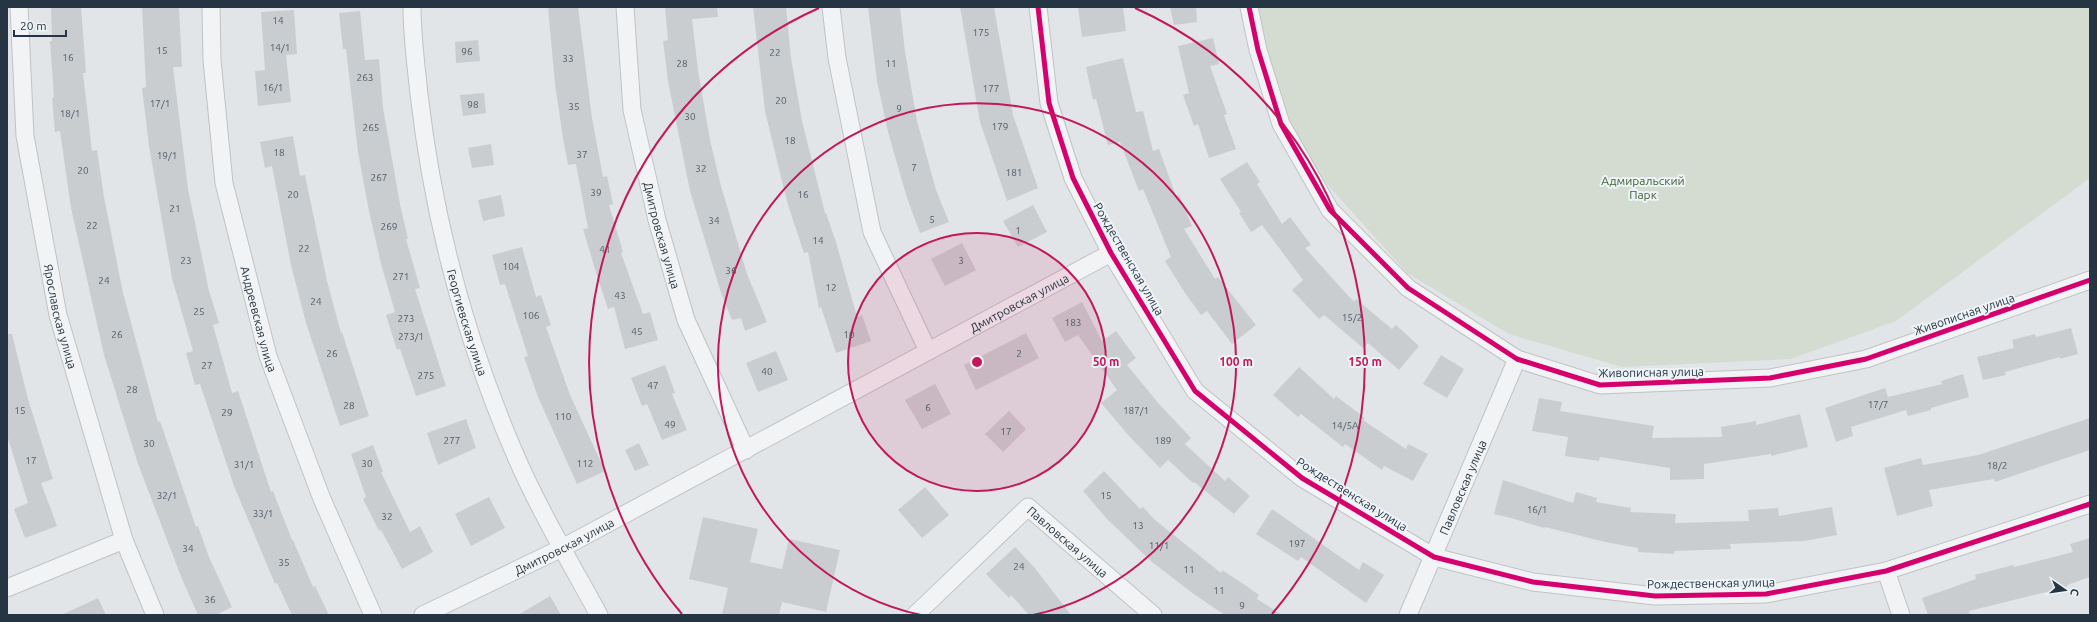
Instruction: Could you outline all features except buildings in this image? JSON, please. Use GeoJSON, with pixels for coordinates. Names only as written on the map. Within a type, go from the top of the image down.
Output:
{"type":"FeatureCollection","features":[{"type":"Feature","properties":{"kind":"street","name":"Ярославская улица"},"geometry":{"type":"LineString","coordinates":[[19,7],[25,136],[58,315],[124,540],[155,615]]}},
{"type":"Feature","properties":{"kind":"street","name":"Андреевская улица"},"geometry":{"type":"LineString","coordinates":[[211,7],[212,60],[224,183],[268,356],[322,500],[373,615]]}},
{"type":"Feature","properties":{"kind":"street","name":"Георгиевская улица"},"geometry":{"type":"LineString","coordinates":[[412,7],[412,34],[426,154],[447,251],[474,349],[514,452],[562,548],[599,615]]}},
{"type":"Feature","properties":{"kind":"street","name":"Дмитровская улица"},"geometry":{"type":"LineString","coordinates":[[625,7],[632,110],[657,220],[686,320],[746,450]]}},
{"type":"Feature","properties":{"kind":"street"},"geometry":{"type":"LineString","coordinates":[[831,7],[837,58],[872,232],[928,352]]}},
{"type":"Feature","properties":{"kind":"street","name":"Рождественская улица"},"geometry":{"type":"LineString","coordinates":[[1038,7],[1049,103],[1073,178],[1111,253],[1195,391],[1302,478],[1434,557],[1533,582],[1655,596],[1766,594],[1886,571],[2090,504]]}},
{"type":"Feature","properties":{"kind":"street","name":"Живописная улица"},"geometry":{"type":"LineString","coordinates":[[1249,7],[1258,50],[1281,124],[1330,210],[1408,288],[1517,359],[1600,385],[1770,378],[1866,359],[2090,280]]}},
{"type":"Feature","properties":{"kind":"street","name":"Дмитровская улица"},"geometry":{"type":"LineString","coordinates":[[423,615],[562,548],[1111,253]]}},
{"type":"Feature","properties":{"kind":"street","name":"Павловская улица"},"geometry":{"type":"LineString","coordinates":[[1408,615],[1434,557],[1517,359]]}},
{"type":"Feature","properties":{"kind":"street","name":"Павловская улица"},"geometry":{"type":"LineString","coordinates":[[916,615],[1028,507],[1153,615]]}},
{"type":"Feature","properties":{"kind":"street"},"geometry":{"type":"LineString","coordinates":[[7,588],[124,540]]}},
{"type":"Feature","properties":{"kind":"street"},"geometry":{"type":"LineString","coordinates":[[1886,571],[1901,615]]}},
{"type":"Feature","properties":{"kind":"green space","name":"Адмиральский Парк"},"geometry":{"type":"Polygon","coordinates":[[[1255,7],[2090,7],[2090,178],[1896,321],[1791,359],[1622,367],[1509,334],[1407,273],[1326,183],[1281,110],[1255,7]]]}},
{"type":"Feature","properties":{"kind":"cycle path"},"geometry":{"type":"LineString","coordinates":[[1038,7],[1049,103],[1073,178],[1111,253],[1195,391],[1302,478],[1434,557],[1533,582],[1655,596],[1766,594],[1886,571],[2090,504]]}},
{"type":"Feature","properties":{"kind":"cycle path"},"geometry":{"type":"LineString","coordinates":[[1249,7],[1258,50],[1281,124],[1330,210],[1408,288],[1517,359],[1600,385],[1770,378],[1866,359],[2090,280]]}}]}
